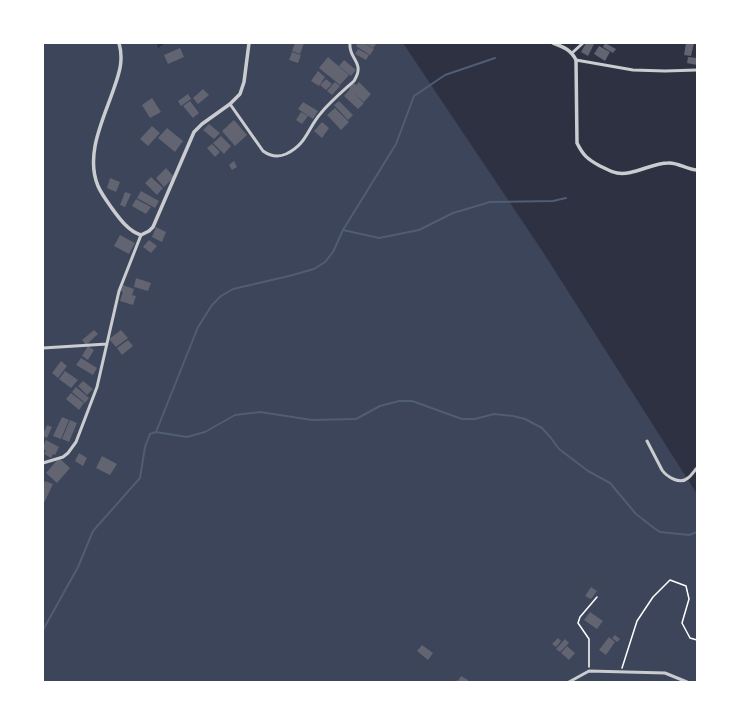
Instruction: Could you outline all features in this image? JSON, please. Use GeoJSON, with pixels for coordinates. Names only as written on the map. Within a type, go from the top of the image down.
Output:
{"type":"FeatureCollection","features":[{"type":"Feature","properties":{"kind":"street"},"geometry":{"type":"LineString","coordinates":[[119,43],[122,56],[121,66],[98,135],[94,155],[95,173],[100,189],[113,209],[130,230],[141,235],[149,232],[153,227],[194,132],[202,124],[230,104],[240,94],[244,82],[249,43]]}},
{"type":"Feature","properties":{"kind":"street"},"geometry":{"type":"LineString","coordinates":[[230,104],[263,151],[275,156],[282,156],[293,151],[299,146],[320,113],[354,81],[358,75],[358,64],[351,51],[350,43]]}},
{"type":"Feature","properties":{"kind":"street"},"geometry":{"type":"LineString","coordinates":[[553,43],[572,53],[576,60],[577,143],[582,154],[596,164],[618,173],[627,173],[661,163],[670,162],[692,170],[697,170]]}},
{"type":"Feature","properties":{"kind":"street"},"geometry":{"type":"LineString","coordinates":[[572,53],[583,43]]}},
{"type":"Feature","properties":{"kind":"street"},"geometry":{"type":"LineString","coordinates":[[576,60],[633,70],[697,70]]}},
{"type":"Feature","properties":{"kind":"street"},"geometry":{"type":"LineString","coordinates":[[43,463],[63,457],[72,449],[97,387],[118,290],[141,235]]}},
{"type":"Feature","properties":{"kind":"street"},"geometry":{"type":"LineString","coordinates":[[43,348],[107,344]]}},
{"type":"Feature","properties":{"kind":"street"},"geometry":{"type":"LineString","coordinates":[[647,441],[665,474],[681,481],[687,479],[697,468]]}},
{"type":"Feature","properties":{"kind":"street"},"geometry":{"type":"LineString","coordinates":[[569,682],[589,670],[665,673],[687,682]]}},
{"type":"Feature","properties":{"kind":"path"},"geometry":{"type":"LineString","coordinates":[[620,671],[637,621],[653,597],[670,580],[686,586],[690,599],[682,623],[690,638],[697,640]]}},
{"type":"Feature","properties":{"kind":"path"},"geometry":{"type":"LineString","coordinates":[[589,670],[589,639],[578,623],[580,617],[597,597]]}},
{"type":"Feature","properties":{"kind":"shaded area"},"geometry":{"type":"Polygon","coordinates":[[[43,43],[157,43],[158,48],[165,43],[403,43],[543,252],[697,494],[697,682],[43,682],[43,43]]]}},
{"type":"Feature","properties":{"kind":"building"},"geometry":{"type":"Polygon","coordinates":[[[295,43],[304,43],[300,54],[292,51],[295,43]]]}},
{"type":"Feature","properties":{"kind":"building"},"geometry":{"type":"Polygon","coordinates":[[[358,43],[364,43],[374,49],[370,55],[356,46],[358,43]]]}},
{"type":"Feature","properties":{"kind":"building"},"geometry":{"type":"Polygon","coordinates":[[[365,43],[377,43],[373,48],[365,43]]]}},
{"type":"Feature","properties":{"kind":"building"},"geometry":{"type":"Polygon","coordinates":[[[586,43],[594,44],[588,56],[581,52],[586,43]]]}},
{"type":"Feature","properties":{"kind":"building"},"geometry":{"type":"Polygon","coordinates":[[[605,43],[616,49],[613,53],[603,47],[605,43]]]}},
{"type":"Feature","properties":{"kind":"building"},"geometry":{"type":"Polygon","coordinates":[[[686,43],[694,43],[691,56],[684,55],[686,43]]]}},
{"type":"Feature","properties":{"kind":"building"},"geometry":{"type":"Polygon","coordinates":[[[599,46],[610,52],[605,61],[594,54],[599,46]]]}},
{"type":"Feature","properties":{"kind":"building"},"geometry":{"type":"Polygon","coordinates":[[[180,48],[184,57],[168,64],[164,55],[180,48]]]}},
{"type":"Feature","properties":{"kind":"building"},"geometry":{"type":"Polygon","coordinates":[[[358,49],[369,55],[366,60],[355,54],[358,49]]]}},
{"type":"Feature","properties":{"kind":"building"},"geometry":{"type":"Polygon","coordinates":[[[292,52],[301,55],[298,63],[289,60],[292,52]]]}},
{"type":"Feature","properties":{"kind":"building"},"geometry":{"type":"Polygon","coordinates":[[[328,57],[349,75],[340,85],[319,68],[328,57]]]}},
{"type":"Feature","properties":{"kind":"building"},"geometry":{"type":"Polygon","coordinates":[[[688,57],[697,58],[697,65],[687,63],[688,57]]]}},
{"type":"Feature","properties":{"kind":"building"},"geometry":{"type":"Polygon","coordinates":[[[344,60],[356,70],[351,76],[339,66],[344,60]]]}},
{"type":"Feature","properties":{"kind":"building"},"geometry":{"type":"Polygon","coordinates":[[[318,71],[325,77],[319,86],[311,81],[318,71]]]}},
{"type":"Feature","properties":{"kind":"building"},"geometry":{"type":"Polygon","coordinates":[[[326,79],[332,84],[326,90],[320,85],[326,79]]]}},
{"type":"Feature","properties":{"kind":"building"},"geometry":{"type":"Polygon","coordinates":[[[335,82],[340,86],[332,95],[327,91],[335,82]]]}},
{"type":"Feature","properties":{"kind":"building"},"geometry":{"type":"Polygon","coordinates":[[[359,82],[371,94],[364,102],[353,93],[364,103],[358,109],[344,96],[353,83],[356,85],[359,82]]]}},
{"type":"Feature","properties":{"kind":"building"},"geometry":{"type":"Polygon","coordinates":[[[203,89],[209,95],[198,104],[193,98],[203,89]]]}},
{"type":"Feature","properties":{"kind":"building"},"geometry":{"type":"Polygon","coordinates":[[[188,94],[191,99],[181,106],[178,101],[188,94]]]}},
{"type":"Feature","properties":{"kind":"building"},"geometry":{"type":"Polygon","coordinates":[[[152,98],[161,112],[150,118],[142,105],[152,98]]]}},
{"type":"Feature","properties":{"kind":"building"},"geometry":{"type":"Polygon","coordinates":[[[190,101],[199,113],[193,118],[183,106],[190,101]]]}},
{"type":"Feature","properties":{"kind":"building"},"geometry":{"type":"Polygon","coordinates":[[[339,101],[353,115],[348,120],[334,105],[339,101]]]}},
{"type":"Feature","properties":{"kind":"building"},"geometry":{"type":"Polygon","coordinates":[[[303,102],[318,111],[313,119],[298,109],[303,102]]]}},
{"type":"Feature","properties":{"kind":"building"},"geometry":{"type":"Polygon","coordinates":[[[335,108],[349,122],[341,130],[327,115],[335,108]]]}},
{"type":"Feature","properties":{"kind":"building"},"geometry":{"type":"Polygon","coordinates":[[[301,112],[308,116],[302,124],[296,120],[301,112]]]}},
{"type":"Feature","properties":{"kind":"building"},"geometry":{"type":"Polygon","coordinates":[[[234,120],[247,135],[235,146],[222,131],[234,120]]]}},
{"type":"Feature","properties":{"kind":"building"},"geometry":{"type":"Polygon","coordinates":[[[322,122],[329,128],[322,138],[314,131],[322,122]]]}},
{"type":"Feature","properties":{"kind":"building"},"geometry":{"type":"Polygon","coordinates":[[[209,124],[220,133],[214,139],[203,130],[209,124]]]}},
{"type":"Feature","properties":{"kind":"building"},"geometry":{"type":"Polygon","coordinates":[[[152,126],[160,133],[148,146],[140,139],[152,126]]]}},
{"type":"Feature","properties":{"kind":"building"},"geometry":{"type":"Polygon","coordinates":[[[167,128],[183,141],[175,152],[158,138],[167,128]]]}},
{"type":"Feature","properties":{"kind":"building"},"geometry":{"type":"Polygon","coordinates":[[[221,136],[231,146],[224,154],[213,143],[221,136]]]}},
{"type":"Feature","properties":{"kind":"building"},"geometry":{"type":"Polygon","coordinates":[[[212,144],[220,152],[215,157],[207,148],[212,144]]]}},
{"type":"Feature","properties":{"kind":"building"},"geometry":{"type":"Polygon","coordinates":[[[234,161],[237,167],[232,170],[229,165],[234,161]]]}},
{"type":"Feature","properties":{"kind":"building"},"geometry":{"type":"Polygon","coordinates":[[[166,168],[174,177],[164,187],[156,178],[166,168]]]}},
{"type":"Feature","properties":{"kind":"building"},"geometry":{"type":"Polygon","coordinates":[[[151,177],[163,188],[157,195],[145,183],[151,177]]]}},
{"type":"Feature","properties":{"kind":"building"},"geometry":{"type":"Polygon","coordinates":[[[110,178],[120,182],[116,192],[107,188],[110,178]]]}},
{"type":"Feature","properties":{"kind":"building"},"geometry":{"type":"Polygon","coordinates":[[[141,191],[159,201],[155,208],[137,198],[141,191]]]}},
{"type":"Feature","properties":{"kind":"building"},"geometry":{"type":"Polygon","coordinates":[[[125,192],[131,194],[125,207],[120,205],[125,192]]]}},
{"type":"Feature","properties":{"kind":"building"},"geometry":{"type":"Polygon","coordinates":[[[136,199],[151,207],[146,214],[132,206],[136,199]]]}},
{"type":"Feature","properties":{"kind":"building"},"geometry":{"type":"Polygon","coordinates":[[[156,227],[166,232],[162,242],[152,237],[156,227]]]}},
{"type":"Feature","properties":{"kind":"building"},"geometry":{"type":"Polygon","coordinates":[[[120,235],[135,243],[129,254],[114,246],[120,235]]]}},
{"type":"Feature","properties":{"kind":"building"},"geometry":{"type":"Polygon","coordinates":[[[149,240],[157,246],[151,253],[143,247],[149,240]]]}},
{"type":"Feature","properties":{"kind":"building"},"geometry":{"type":"Polygon","coordinates":[[[136,278],[151,283],[148,291],[134,287],[136,278]]]}},
{"type":"Feature","properties":{"kind":"building"},"geometry":{"type":"Polygon","coordinates":[[[123,285],[134,289],[132,295],[136,296],[133,305],[120,301],[123,292],[121,291],[123,285]]]}},
{"type":"Feature","properties":{"kind":"building"},"geometry":{"type":"Polygon","coordinates":[[[94,330],[98,334],[86,345],[82,340],[94,330]]]}},
{"type":"Feature","properties":{"kind":"building"},"geometry":{"type":"Polygon","coordinates":[[[121,330],[128,338],[116,347],[109,339],[121,330]]]}},
{"type":"Feature","properties":{"kind":"building"},"geometry":{"type":"Polygon","coordinates":[[[128,340],[133,346],[122,355],[117,348],[128,340]]]}},
{"type":"Feature","properties":{"kind":"building"},"geometry":{"type":"Polygon","coordinates":[[[88,346],[94,350],[88,360],[82,356],[88,346]]]}},
{"type":"Feature","properties":{"kind":"building"},"geometry":{"type":"Polygon","coordinates":[[[81,358],[97,368],[93,375],[76,365],[81,358]]]}},
{"type":"Feature","properties":{"kind":"building"},"geometry":{"type":"Polygon","coordinates":[[[61,361],[67,366],[58,378],[52,373],[61,361]]]}},
{"type":"Feature","properties":{"kind":"building"},"geometry":{"type":"Polygon","coordinates":[[[65,371],[78,380],[71,388],[59,379],[65,371]]]}},
{"type":"Feature","properties":{"kind":"building"},"geometry":{"type":"Polygon","coordinates":[[[83,381],[93,389],[87,395],[78,386],[83,381]]]}},
{"type":"Feature","properties":{"kind":"building"},"geometry":{"type":"Polygon","coordinates":[[[76,387],[89,398],[85,403],[72,392],[76,387]]]}},
{"type":"Feature","properties":{"kind":"building"},"geometry":{"type":"Polygon","coordinates":[[[71,393],[84,403],[79,410],[66,399],[71,393]]]}},
{"type":"Feature","properties":{"kind":"building"},"geometry":{"type":"Polygon","coordinates":[[[62,417],[69,420],[61,439],[53,436],[62,417]]]}},
{"type":"Feature","properties":{"kind":"building"},"geometry":{"type":"Polygon","coordinates":[[[70,420],[77,423],[69,442],[62,439],[70,420]]]}},
{"type":"Feature","properties":{"kind":"building"},"geometry":{"type":"Polygon","coordinates":[[[47,425],[52,427],[47,438],[43,436],[43,434],[47,425]]]}},
{"type":"Feature","properties":{"kind":"building"},"geometry":{"type":"Polygon","coordinates":[[[46,440],[59,447],[55,455],[53,454],[51,458],[44,454],[46,451],[43,449],[43,446],[46,440]]]}},
{"type":"Feature","properties":{"kind":"building"},"geometry":{"type":"Polygon","coordinates":[[[79,453],[87,458],[83,466],[75,461],[79,453]]]}},
{"type":"Feature","properties":{"kind":"building"},"geometry":{"type":"Polygon","coordinates":[[[102,456],[117,464],[110,475],[96,468],[102,456]]]}},
{"type":"Feature","properties":{"kind":"building"},"geometry":{"type":"Polygon","coordinates":[[[59,458],[70,468],[57,483],[46,473],[59,458]]]}},
{"type":"Feature","properties":{"kind":"building"},"geometry":{"type":"Polygon","coordinates":[[[45,481],[53,484],[43,505],[43,485],[45,481]]]}},
{"type":"Feature","properties":{"kind":"building"},"geometry":{"type":"Polygon","coordinates":[[[591,587],[597,591],[591,599],[585,596],[591,587]]]}},
{"type":"Feature","properties":{"kind":"building"},"geometry":{"type":"Polygon","coordinates":[[[590,612],[603,621],[597,629],[584,620],[590,612]]]}},
{"type":"Feature","properties":{"kind":"building"},"geometry":{"type":"Polygon","coordinates":[[[615,635],[620,639],[617,642],[612,638],[615,635]]]}},
{"type":"Feature","properties":{"kind":"building"},"geometry":{"type":"Polygon","coordinates":[[[609,637],[615,642],[606,655],[599,650],[609,637]]]}},
{"type":"Feature","properties":{"kind":"building"},"geometry":{"type":"Polygon","coordinates":[[[558,638],[561,641],[556,647],[552,644],[558,638]]]}},
{"type":"Feature","properties":{"kind":"building"},"geometry":{"type":"Polygon","coordinates":[[[565,639],[569,643],[560,652],[556,649],[565,639]]]}},
{"type":"Feature","properties":{"kind":"building"},"geometry":{"type":"Polygon","coordinates":[[[422,645],[433,653],[428,660],[417,651],[422,645]]]}},
{"type":"Feature","properties":{"kind":"building"},"geometry":{"type":"Polygon","coordinates":[[[567,646],[575,653],[569,660],[561,653],[567,646]]]}},
{"type":"Feature","properties":{"kind":"building"},"geometry":{"type":"Polygon","coordinates":[[[461,676],[468,680],[467,682],[455,682],[457,680],[458,681],[461,676]]]}},
{"type":"Feature","properties":{"kind":"waterway"},"geometry":{"type":"LineString","coordinates":[[156,432],[198,327],[212,305],[221,296],[233,289],[314,269],[325,262],[333,252],[343,230],[396,144],[414,96],[445,75],[495,58]]}},
{"type":"Feature","properties":{"kind":"waterway"},"geometry":{"type":"LineString","coordinates":[[343,230],[379,238],[419,230],[453,213],[490,202],[553,201],[566,198]]}},
{"type":"Feature","properties":{"kind":"waterway"},"geometry":{"type":"LineString","coordinates":[[43,630],[78,567],[93,531],[140,478],[145,447],[150,434],[156,432],[187,437],[205,432],[235,415],[260,412],[312,420],[356,419],[380,406],[399,401],[412,401],[462,419],[475,419],[494,414],[525,419],[542,428],[559,449],[588,471],[610,483],[636,514],[660,532],[689,535],[697,532]]}}]}
